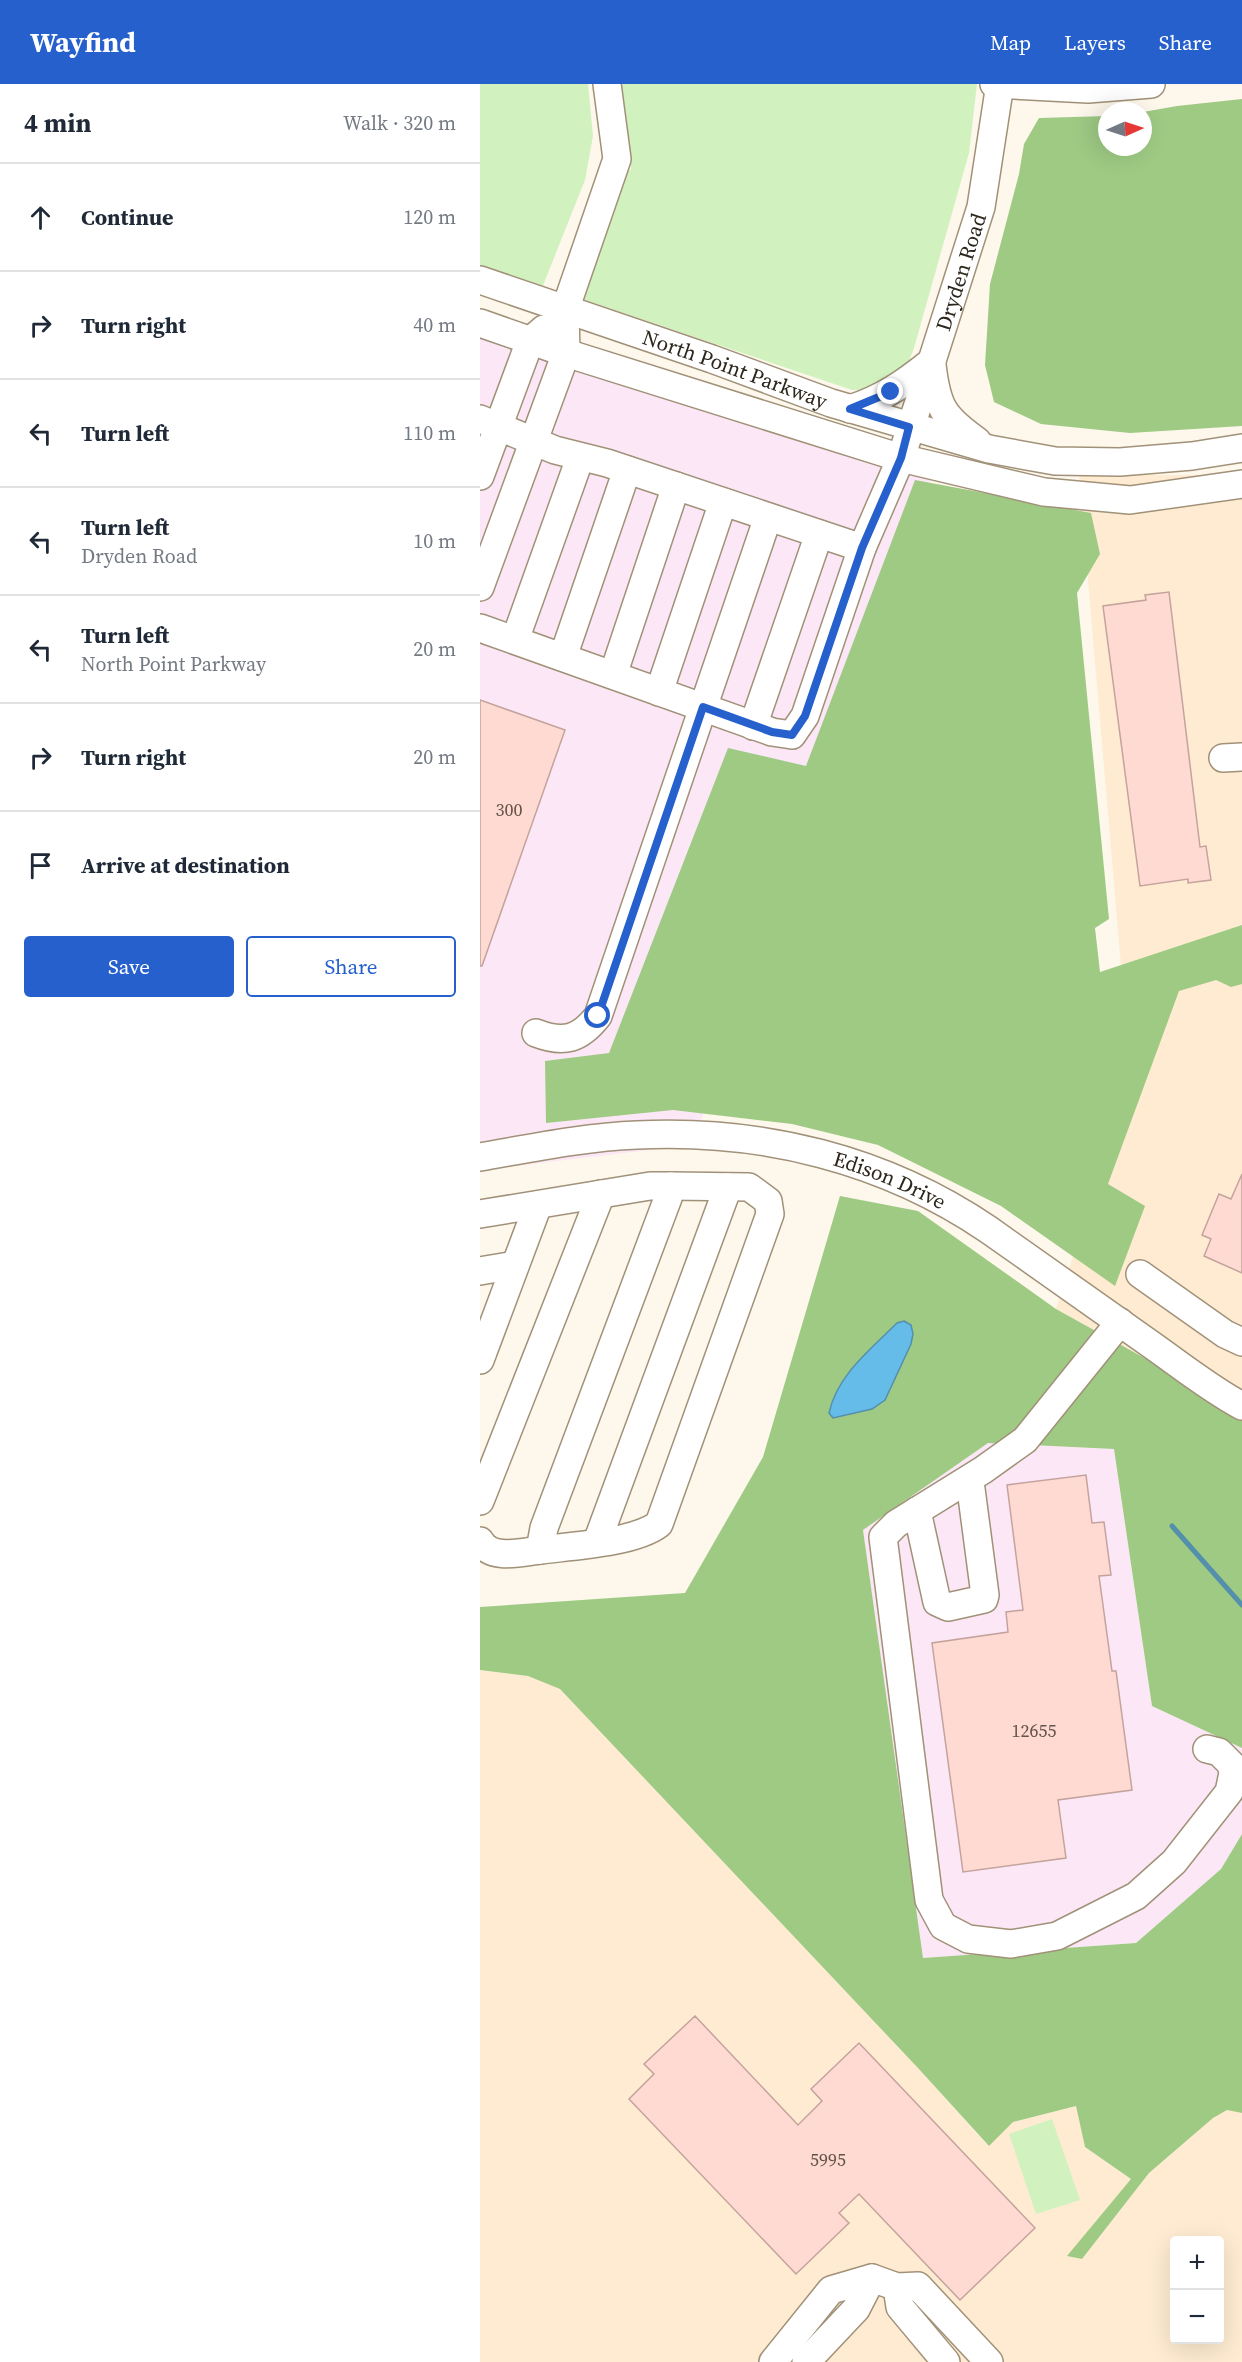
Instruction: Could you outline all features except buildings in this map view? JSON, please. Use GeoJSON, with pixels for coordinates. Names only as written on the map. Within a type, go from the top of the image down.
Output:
{"type":"FeatureCollection","features":[{"type":"Feature","properties":{"kind":"street"},"geometry":{"type":"LineString","coordinates":[[480,587],[566,353],[565,310],[617,159],[607,84]]}},
{"type":"Feature","properties":{"kind":"street"},"geometry":{"type":"LineString","coordinates":[[994,84],[1088,89],[1151,84]]}},
{"type":"Feature","properties":{"kind":"street","name":"Dryden Road"},"geometry":{"type":"LineString","coordinates":[[753,726],[792,735],[805,716],[862,548],[901,458],[981,207],[1000,84]]}},
{"type":"Feature","properties":{"kind":"street","name":"North Point Parkway"},"geometry":{"type":"LineString","coordinates":[[480,280],[850,409],[989,449],[1055,461],[1120,462],[1192,456],[1242,448]]}},
{"type":"Feature","properties":{"kind":"street"},"geometry":{"type":"LineString","coordinates":[[480,476],[488,423],[530,341],[565,310]]}},
{"type":"Feature","properties":{"kind":"street","name":"North Point Parkway"},"geometry":{"type":"LineString","coordinates":[[480,323],[566,353],[901,458],[1044,492],[1130,500],[1242,484]]}},
{"type":"Feature","properties":{"kind":"street"},"geometry":{"type":"LineString","coordinates":[[850,409],[891,392],[932,361]]}},
{"type":"Feature","properties":{"kind":"street"},"geometry":{"type":"LineString","coordinates":[[932,361],[935,389],[941,407],[954,425],[989,449]]}},
{"type":"Feature","properties":{"kind":"street"},"geometry":{"type":"LineString","coordinates":[[488,423],[580,458],[627,470],[862,548]]}},
{"type":"Feature","properties":{"kind":"street"},"geometry":{"type":"LineString","coordinates":[[515,640],[580,458]]}},
{"type":"Feature","properties":{"kind":"street"},"geometry":{"type":"LineString","coordinates":[[563,657],[627,470]]}},
{"type":"Feature","properties":{"kind":"street"},"geometry":{"type":"LineString","coordinates":[[613,675],[676,486]]}},
{"type":"Feature","properties":{"kind":"street"},"geometry":{"type":"LineString","coordinates":[[659,692],[723,502]]}},
{"type":"Feature","properties":{"kind":"street"},"geometry":{"type":"LineString","coordinates":[[536,1033],[548,1038],[567,1038],[586,1031],[598,1016],[768,517]]}},
{"type":"Feature","properties":{"kind":"street"},"geometry":{"type":"LineString","coordinates":[[480,628],[753,726],[819,534]]}},
{"type":"Feature","properties":{"kind":"street","name":"Edison Drive"},"geometry":{"type":"LineString","coordinates":[[480,1157],[635,1135],[694,1134],[753,1139],[811,1150],[866,1167],[920,1190],[986,1228],[1242,1406]]}},
{"type":"Feature","properties":{"kind":"street"},"geometry":{"type":"LineString","coordinates":[[480,1214],[650,1186],[671,1186],[749,1187],[768,1201],[770,1214],[659,1524],[649,1532],[597,1542],[540,1550],[487,1551]]}},
{"type":"Feature","properties":{"kind":"street"},"geometry":{"type":"LineString","coordinates":[[540,1550],[544,1528],[671,1186]]}},
{"type":"Feature","properties":{"kind":"street"},"geometry":{"type":"LineString","coordinates":[[597,1542],[728,1187]]}},
{"type":"Feature","properties":{"kind":"street"},"geometry":{"type":"LineString","coordinates":[[480,1501],[602,1194]]}},
{"type":"Feature","properties":{"kind":"street"},"geometry":{"type":"LineString","coordinates":[[480,1360],[485,1335],[538,1204]]}},
{"type":"Feature","properties":{"kind":"street"},"geometry":{"type":"LineString","coordinates":[[480,1270],[515,1265]]}},
{"type":"Feature","properties":{"kind":"street"},"geometry":{"type":"LineString","coordinates":[[1140,1274],[1226,1334],[1242,1342]]}},
{"type":"Feature","properties":{"kind":"street"},"geometry":{"type":"LineString","coordinates":[[1120,1322],[1025,1440],[965,1482],[896,1524],[883,1536],[929,1900],[943,1926],[968,1939],[1011,1944],[1057,1936],[1136,1896],[1174,1862],[1229,1792],[1233,1773],[1231,1764],[1219,1752],[1207,1749]]}},
{"type":"Feature","properties":{"kind":"street"},"geometry":{"type":"LineString","coordinates":[[917,1511],[937,1602],[948,1606],[984,1599],[971,1489],[965,1482]]}},
{"type":"Feature","properties":{"kind":"street"},"geometry":{"type":"LineString","coordinates":[[806,2362],[856,2308],[872,2278]]}},
{"type":"Feature","properties":{"kind":"street"},"geometry":{"type":"LineString","coordinates":[[773,2362],[831,2290],[872,2278],[897,2287],[918,2286],[989,2362]]}},
{"type":"Feature","properties":{"kind":"street"},"geometry":{"type":"LineString","coordinates":[[897,2287],[900,2307],[946,2362]]}},
{"type":"Feature","properties":{"kind":"shaded area"},"geometry":{"type":"Polygon","coordinates":[[[480,330],[936,465],[692,1145],[480,1170],[480,330]]]}},
{"type":"Feature","properties":{"kind":"shaded area"},"geometry":{"type":"Polygon","coordinates":[[[1079,475],[1242,475],[1242,1412],[1056,1309],[1160,984],[1122,977],[1079,475]]]}},
{"type":"Feature","properties":{"kind":"shaded area"},"geometry":{"type":"Polygon","coordinates":[[[988,1443],[1114,1449],[1152,1706],[1242,1748],[1242,1834],[1221,1869],[1136,1943],[923,1958],[863,1530],[988,1443]]]}},
{"type":"Feature","properties":{"kind":"shaded area"},"geometry":{"type":"Polygon","coordinates":[[[480,1670],[528,1676],[560,1689],[918,2068],[988,2146],[1013,2122],[1076,2106],[1085,2147],[1131,2179],[1068,2256],[1082,2259],[1149,2173],[1213,2118],[1227,2110],[1242,2113],[1242,2362],[480,2362],[480,1670]]]}},
{"type":"Feature","properties":{"kind":"green space"},"geometry":{"type":"Polygon","coordinates":[[[480,84],[588,84],[593,136],[585,180],[542,288],[480,265],[480,84]]]}},
{"type":"Feature","properties":{"kind":"green space"},"geometry":{"type":"Polygon","coordinates":[[[614,84],[977,84],[969,153],[914,348],[904,374],[878,389],[852,390],[585,300],[585,276],[619,173],[631,170],[630,153],[621,148],[614,84]]]}},
{"type":"Feature","properties":{"kind":"green space"},"geometry":{"type":"Polygon","coordinates":[[[1242,99],[1242,426],[1130,433],[1041,424],[994,402],[985,365],[990,284],[1019,174],[1024,144],[1039,118],[1098,116],[1098,156],[1152,156],[1152,110],[1242,99]]]}},
{"type":"Feature","properties":{"kind":"green space"},"geometry":{"type":"Polygon","coordinates":[[[915,480],[1091,513],[1100,554],[1077,593],[1109,919],[1095,928],[1100,972],[1242,925],[1242,984],[1231,987],[1216,980],[1179,991],[1108,1184],[1145,1206],[1115,1286],[1001,1206],[878,1145],[792,1124],[673,1110],[546,1123],[545,1061],[609,1053],[728,748],[806,766],[915,480]]]}},
{"type":"Feature","properties":{"kind":"green space"},"geometry":{"type":"Polygon","coordinates":[[[840,1196],[918,1211],[1056,1309],[1242,1412],[1242,1748],[1152,1706],[1114,1449],[988,1443],[863,1530],[923,1958],[1136,1943],[1221,1869],[1242,1834],[1242,2113],[1227,2110],[1213,2118],[1149,2173],[1082,2259],[1067,2256],[1131,2179],[1085,2147],[1076,2106],[1013,2122],[989,2146],[560,1689],[528,1676],[480,1670],[480,1607],[685,1593],[763,1457],[840,1196]]]}},
{"type":"Feature","properties":{"kind":"green space"},"geometry":{"type":"Polygon","coordinates":[[[1052,2119],[1080,2200],[1036,2214],[1009,2134],[1052,2119]]]}},
{"type":"Feature","properties":{"kind":"water"},"geometry":{"type":"Polygon","coordinates":[[[904,1321],[911,1325],[913,1334],[911,1344],[885,1400],[872,1409],[833,1418],[829,1413],[833,1399],[847,1375],[897,1323],[904,1321]]]}},
{"type":"Feature","properties":{"kind":"waterway"},"geometry":{"type":"LineString","coordinates":[[1172,1526],[1242,1605]]}},
{"type":"Feature","properties":{"kind":"route"},"geometry":{"type":"LineString","coordinates":[[598,1016],[703,707],[772,732],[792,735],[805,716],[862,548],[901,458],[909,427],[850,409],[891,392]]}}]}
